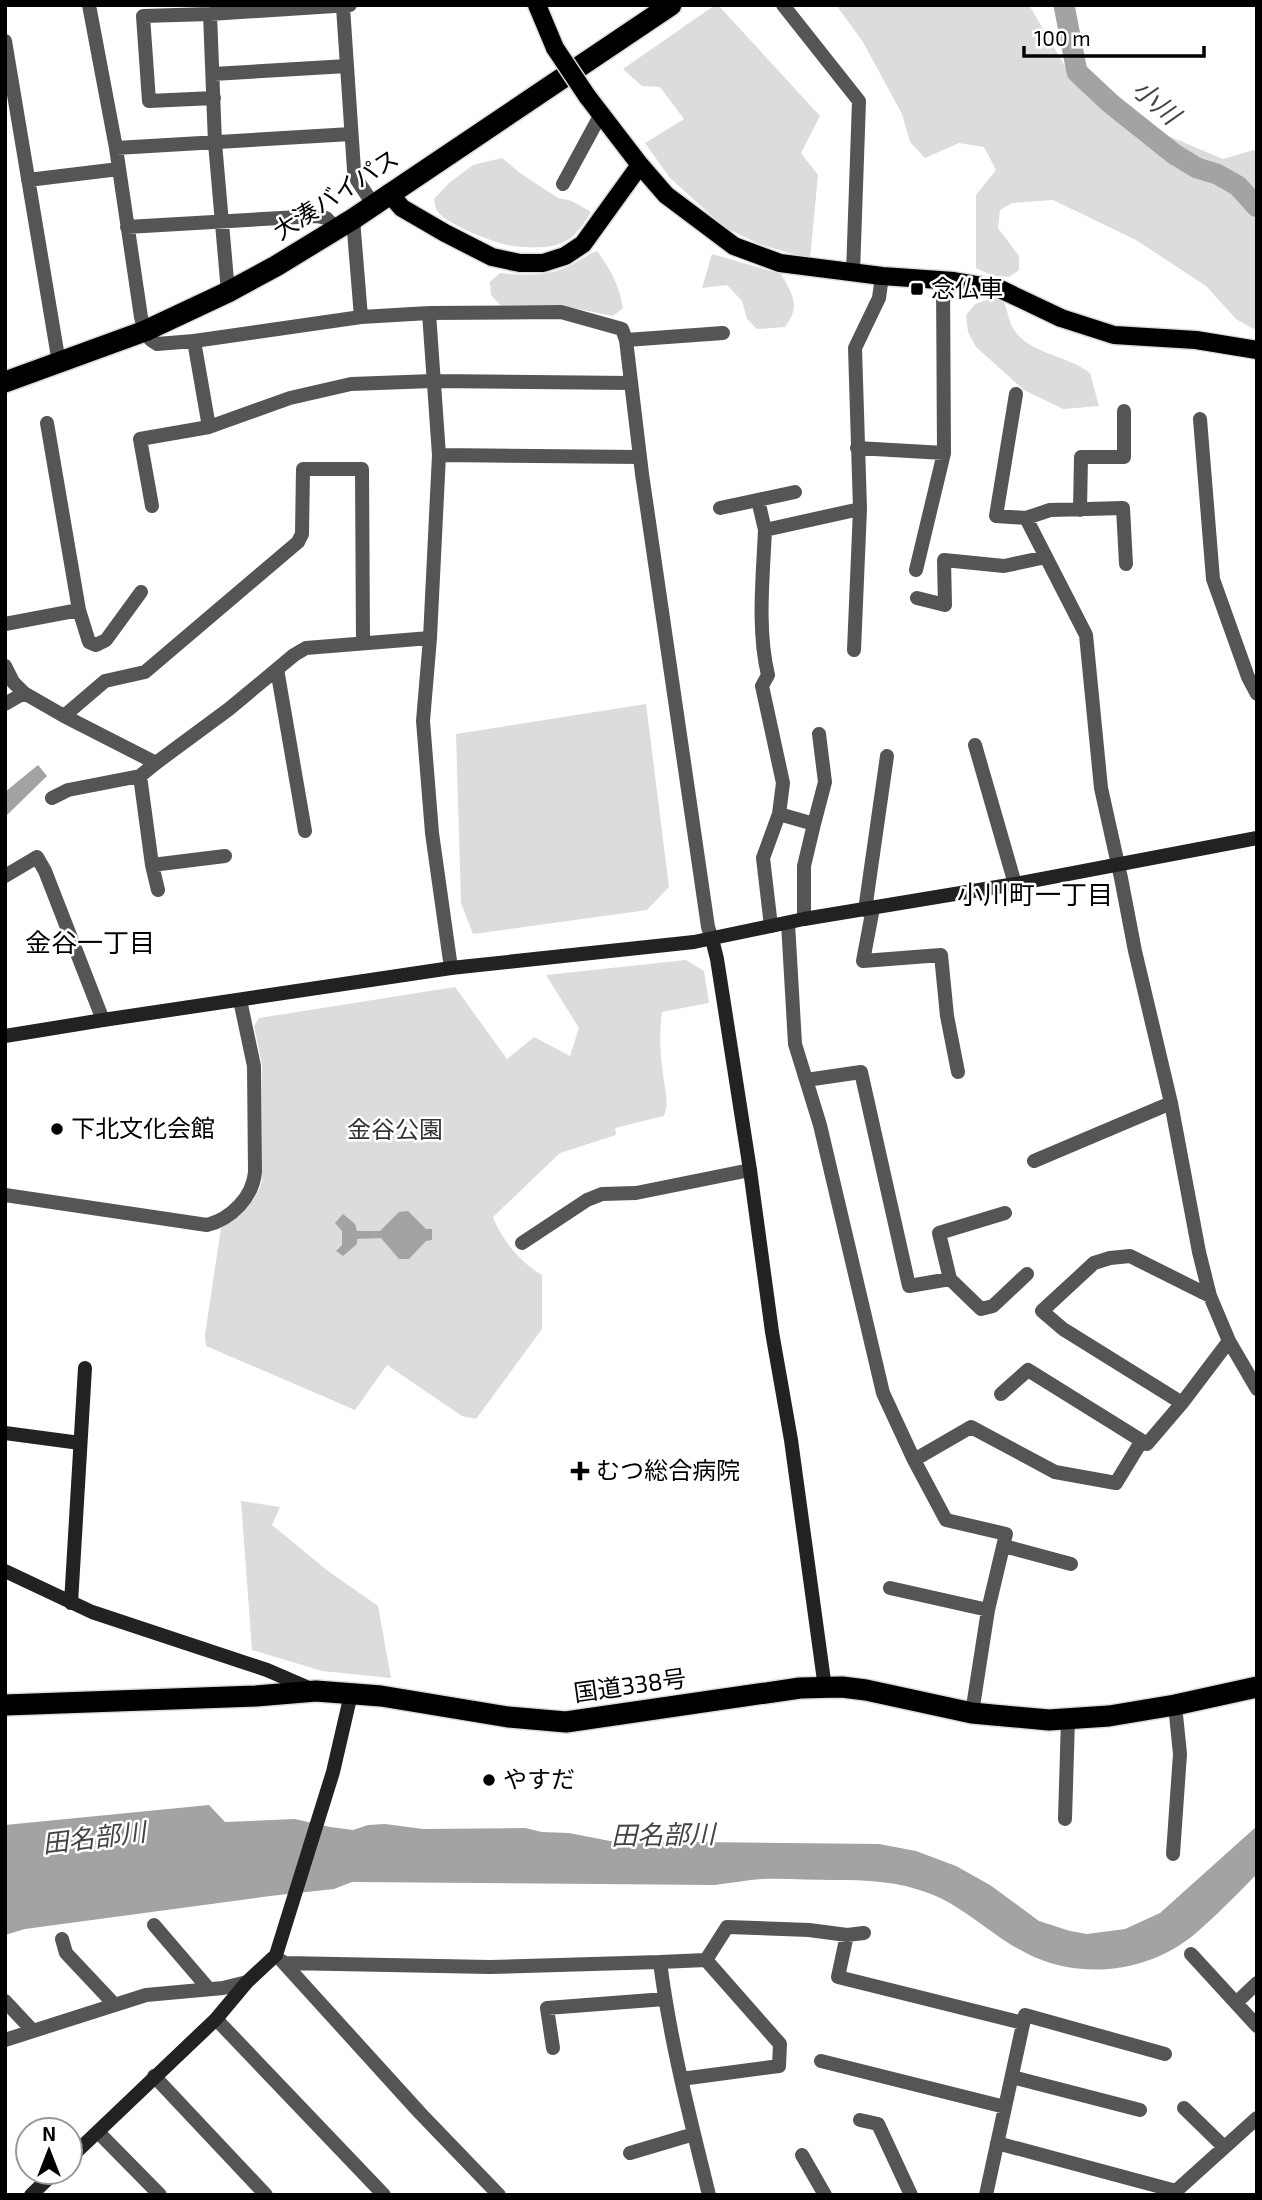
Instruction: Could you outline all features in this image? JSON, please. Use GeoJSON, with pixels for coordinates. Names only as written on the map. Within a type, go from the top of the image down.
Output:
{"type":"FeatureCollection","features":[{"type":"Feature","properties":{"kind":"highway","name":"大湊バイパス"},"geometry":{"type":"LineString","coordinates":[[5,382],[145,331],[228,292],[345,224],[671,5]]}},
{"type":"Feature","properties":{"kind":"highway","name":"国道338号"},"geometry":{"type":"LineString","coordinates":[[5,1705],[256,1696],[316,1691],[422,1702],[508,1717],[566,1722],[800,1688],[825,1688],[866,1690],[972,1713],[1049,1720],[1109,1716],[1257,1687]]}},
{"type":"Feature","properties":{"kind":"main road"},"geometry":{"type":"LineString","coordinates":[[537,5],[555,48],[587,96],[640,165],[666,195],[734,246],[780,263],[853,273],[943,280],[1000,289],[1061,318],[1114,335],[1196,340],[1257,350]]}},
{"type":"Feature","properties":{"kind":"main road"},"geometry":{"type":"LineString","coordinates":[[381,199],[492,257],[520,263],[544,263],[565,256],[583,244],[640,165]]}},
{"type":"Feature","properties":{"kind":"street"},"geometry":{"type":"LineString","coordinates":[[89,5],[116,148],[141,317],[145,331],[157,344],[361,317],[429,313],[561,312],[622,329],[626,340],[640,457],[708,927],[717,959],[750,1170],[825,1688]]}},
{"type":"Feature","properties":{"kind":"street"},"geometry":{"type":"LineString","coordinates":[[783,5],[859,101],[853,273]]}},
{"type":"Feature","properties":{"kind":"street"},"geometry":{"type":"LineString","coordinates":[[214,98],[149,101],[142,16],[347,6],[347,66],[354,170],[357,180],[381,199]]}},
{"type":"Feature","properties":{"kind":"street"},"geometry":{"type":"LineString","coordinates":[[210,14],[215,143],[228,292]]}},
{"type":"Feature","properties":{"kind":"street"},"geometry":{"type":"LineString","coordinates":[[5,41],[59,363]]}},
{"type":"Feature","properties":{"kind":"street"},"geometry":{"type":"LineString","coordinates":[[213,74],[347,66]]}},
{"type":"Feature","properties":{"kind":"street"},"geometry":{"type":"LineString","coordinates":[[563,184],[601,114]]}},
{"type":"Feature","properties":{"kind":"street"},"geometry":{"type":"LineString","coordinates":[[116,148],[351,134]]}},
{"type":"Feature","properties":{"kind":"street"},"geometry":{"type":"LineString","coordinates":[[28,180],[119,169]]}},
{"type":"Feature","properties":{"kind":"street"},"geometry":{"type":"LineString","coordinates":[[127,227],[316,216],[345,224],[361,317]]}},
{"type":"Feature","properties":{"kind":"street"},"geometry":{"type":"LineString","coordinates":[[854,650],[860,509],[855,348],[879,298],[882,276]]}},
{"type":"Feature","properties":{"kind":"street"},"geometry":{"type":"LineString","coordinates":[[916,570],[944,453],[943,280]]}},
{"type":"Feature","properties":{"kind":"street"},"geometry":{"type":"LineString","coordinates":[[429,313],[439,455],[423,721],[432,833],[451,968]]}},
{"type":"Feature","properties":{"kind":"street"},"geometry":{"type":"LineString","coordinates":[[626,340],[723,333]]}},
{"type":"Feature","properties":{"kind":"street"},"geometry":{"type":"LineString","coordinates":[[194,341],[209,427]]}},
{"type":"Feature","properties":{"kind":"street"},"geometry":{"type":"LineString","coordinates":[[152,506],[140,439],[197,431],[290,398],[351,384],[433,381],[630,383]]}},
{"type":"Feature","properties":{"kind":"street"},"geometry":{"type":"LineString","coordinates":[[1016,394],[996,516],[1026,518],[1051,510],[1123,508],[1126,564]]}},
{"type":"Feature","properties":{"kind":"street"},"geometry":{"type":"LineString","coordinates":[[1080,510],[1081,457],[1124,457],[1124,411]]}},
{"type":"Feature","properties":{"kind":"street"},"geometry":{"type":"LineString","coordinates":[[1200,419],[1213,579],[1248,677],[1257,694]]}},
{"type":"Feature","properties":{"kind":"street"},"geometry":{"type":"LineString","coordinates":[[47,423],[79,610],[89,642],[96,645],[106,640],[141,592]]}},
{"type":"Feature","properties":{"kind":"street"},"geometry":{"type":"LineString","coordinates":[[857,448],[944,453]]}},
{"type":"Feature","properties":{"kind":"street"},"geometry":{"type":"LineString","coordinates":[[439,455],[640,457]]}},
{"type":"Feature","properties":{"kind":"street"},"geometry":{"type":"LineString","coordinates":[[64,716],[105,681],[145,672],[298,542],[302,534],[303,469],[362,469],[363,642]]}},
{"type":"Feature","properties":{"kind":"street"},"geometry":{"type":"LineString","coordinates":[[720,508],[795,492]]}},
{"type":"Feature","properties":{"kind":"street"},"geometry":{"type":"LineString","coordinates":[[758,500],[765,530],[764,655],[768,675],[762,686],[783,783],[779,814],[762,858],[771,926]]}},
{"type":"Feature","properties":{"kind":"street"},"geometry":{"type":"LineString","coordinates":[[765,530],[860,509]]}},
{"type":"Feature","properties":{"kind":"street"},"geometry":{"type":"LineString","coordinates":[[1026,518],[1086,635],[1101,788],[1135,951],[1171,1103],[1192,1217],[1210,1296],[1228,1341],[1257,1389]]}},
{"type":"Feature","properties":{"kind":"street"},"geometry":{"type":"LineString","coordinates":[[917,598],[945,605],[944,560],[1004,566],[1046,557]]}},
{"type":"Feature","properties":{"kind":"street"},"geometry":{"type":"LineString","coordinates":[[5,624],[79,610]]}},
{"type":"Feature","properties":{"kind":"street"},"geometry":{"type":"LineString","coordinates":[[52,798],[68,790],[140,776],[306,648],[430,638]]}},
{"type":"Feature","properties":{"kind":"street"},"geometry":{"type":"LineString","coordinates":[[5,666],[13,682],[24,693],[156,763]]}},
{"type":"Feature","properties":{"kind":"street"},"geometry":{"type":"LineString","coordinates":[[277,669],[305,831]]}},
{"type":"Feature","properties":{"kind":"street"},"geometry":{"type":"LineString","coordinates":[[5,704],[24,693]]}},
{"type":"Feature","properties":{"kind":"street"},"geometry":{"type":"LineString","coordinates":[[804,919],[804,866],[825,782],[819,734]]}},
{"type":"Feature","properties":{"kind":"street"},"geometry":{"type":"LineString","coordinates":[[975,745],[1015,884]]}},
{"type":"Feature","properties":{"kind":"street"},"geometry":{"type":"LineString","coordinates":[[887,756],[863,961],[940,955],[947,1016],[958,1072]]}},
{"type":"Feature","properties":{"kind":"street"},"geometry":{"type":"LineString","coordinates":[[140,776],[158,890]]}},
{"type":"Feature","properties":{"kind":"street"},"geometry":{"type":"LineString","coordinates":[[779,814],[814,824]]}},
{"type":"Feature","properties":{"kind":"street"},"geometry":{"type":"LineString","coordinates":[[5,1036],[451,968],[712,939],[804,919],[1015,884],[1257,838]]}},
{"type":"Feature","properties":{"kind":"street"},"geometry":{"type":"LineString","coordinates":[[152,865],[225,856]]}},
{"type":"Feature","properties":{"kind":"street"},"geometry":{"type":"LineString","coordinates":[[5,876],[37,857],[45,871],[103,1020]]}},
{"type":"Feature","properties":{"kind":"street"},"geometry":{"type":"LineString","coordinates":[[788,923],[795,1044],[820,1125],[883,1393],[946,1520],[1006,1534],[988,1610],[972,1713]]}},
{"type":"Feature","properties":{"kind":"street"},"geometry":{"type":"LineString","coordinates":[[5,1195],[207,1225],[240,1205],[252,1188],[255,1172],[254,1066],[240,1000]]}},
{"type":"Feature","properties":{"kind":"street"},"geometry":{"type":"LineString","coordinates":[[806,1080],[861,1073],[909,1286],[950,1279]]}},
{"type":"Feature","properties":{"kind":"street"},"geometry":{"type":"LineString","coordinates":[[1034,1161],[1171,1103]]}},
{"type":"Feature","properties":{"kind":"street"},"geometry":{"type":"LineString","coordinates":[[522,1242],[587,1200],[601,1194],[636,1193],[750,1170]]}},
{"type":"Feature","properties":{"kind":"street"},"geometry":{"type":"LineString","coordinates":[[1005,1213],[939,1233],[950,1279],[981,1308],[993,1306],[1027,1274]]}},
{"type":"Feature","properties":{"kind":"street"},"geometry":{"type":"LineString","coordinates":[[1182,1403],[1063,1329],[1042,1311],[1094,1263],[1130,1256],[1210,1296]]}},
{"type":"Feature","properties":{"kind":"street"},"geometry":{"type":"LineString","coordinates":[[1001,1394],[1028,1370],[1147,1444],[1182,1403],[1228,1341]]}},
{"type":"Feature","properties":{"kind":"street"},"geometry":{"type":"LineString","coordinates":[[71,1603],[86,1368]]}},
{"type":"Feature","properties":{"kind":"street"},"geometry":{"type":"LineString","coordinates":[[914,1460],[971,1427],[1055,1472],[1116,1483],[1141,1441]]}},
{"type":"Feature","properties":{"kind":"street"},"geometry":{"type":"LineString","coordinates":[[5,1433],[80,1443]]}},
{"type":"Feature","properties":{"kind":"street"},"geometry":{"type":"LineString","coordinates":[[1004,1546],[1070,1564]]}},
{"type":"Feature","properties":{"kind":"street"},"geometry":{"type":"LineString","coordinates":[[5,1570],[71,1603],[155,1634],[267,1670],[316,1691]]}},
{"type":"Feature","properties":{"kind":"street"},"geometry":{"type":"LineString","coordinates":[[890,1588],[988,1610]]}},
{"type":"Feature","properties":{"kind":"street"},"geometry":{"type":"LineString","coordinates":[[281,1959],[292,1910],[333,1772],[351,1694]]}},
{"type":"Feature","properties":{"kind":"street"},"geometry":{"type":"LineString","coordinates":[[1173,1854],[1180,1754],[1175,1705]]}},
{"type":"Feature","properties":{"kind":"street"},"geometry":{"type":"LineString","coordinates":[[1065,1819],[1068,1719]]}},
{"type":"Feature","properties":{"kind":"street"},"geometry":{"type":"LineString","coordinates":[[153,1925],[208,1988]]}},
{"type":"Feature","properties":{"kind":"street"},"geometry":{"type":"LineString","coordinates":[[706,1960],[727,1927],[809,1930],[847,1935],[864,1933]]}},
{"type":"Feature","properties":{"kind":"street"},"geometry":{"type":"LineString","coordinates":[[847,1935],[838,1977],[1023,2023]]}},
{"type":"Feature","properties":{"kind":"street"},"geometry":{"type":"LineString","coordinates":[[62,1939],[66,1953],[114,2004]]}},
{"type":"Feature","properties":{"kind":"street"},"geometry":{"type":"LineString","coordinates":[[1191,1954],[1257,2026]]}},
{"type":"Feature","properties":{"kind":"street"},"geometry":{"type":"LineString","coordinates":[[281,1959],[420,2113],[499,2195]]}},
{"type":"Feature","properties":{"kind":"street"},"geometry":{"type":"LineString","coordinates":[[84,2145],[216,2019],[247,1982],[281,1959],[490,1967],[706,1960]]}},
{"type":"Feature","properties":{"kind":"street"},"geometry":{"type":"LineString","coordinates":[[681,2079],[779,2066],[780,2044],[706,1960]]}},
{"type":"Feature","properties":{"kind":"street"},"geometry":{"type":"LineString","coordinates":[[660,1962],[681,2079],[709,2195]]}},
{"type":"Feature","properties":{"kind":"street"},"geometry":{"type":"LineString","coordinates":[[5,2040],[146,1995],[223,1988],[247,1982]]}},
{"type":"Feature","properties":{"kind":"street"},"geometry":{"type":"LineString","coordinates":[[1236,2003],[1257,1983]]}},
{"type":"Feature","properties":{"kind":"street"},"geometry":{"type":"LineString","coordinates":[[552,2048],[547,2008],[665,1999]]}},
{"type":"Feature","properties":{"kind":"street"},"geometry":{"type":"LineString","coordinates":[[5,2001],[33,2031]]}},
{"type":"Feature","properties":{"kind":"street"},"geometry":{"type":"LineString","coordinates":[[986,2195],[1025,2015],[1165,2054]]}},
{"type":"Feature","properties":{"kind":"street"},"geometry":{"type":"LineString","coordinates":[[216,2019],[384,2195]]}},
{"type":"Feature","properties":{"kind":"street"},"geometry":{"type":"LineString","coordinates":[[821,2061],[1005,2107]]}},
{"type":"Feature","properties":{"kind":"street"},"geometry":{"type":"LineString","coordinates":[[154,2076],[266,2195]]}},
{"type":"Feature","properties":{"kind":"street"},"geometry":{"type":"LineString","coordinates":[[1012,2077],[1140,2110]]}},
{"type":"Feature","properties":{"kind":"street"},"geometry":{"type":"LineString","coordinates":[[1184,2108],[1223,2146]]}},
{"type":"Feature","properties":{"kind":"street"},"geometry":{"type":"LineString","coordinates":[[997,2143],[1176,2191],[1257,2118]]}},
{"type":"Feature","properties":{"kind":"street"},"geometry":{"type":"LineString","coordinates":[[860,2120],[878,2124],[911,2195]]}},
{"type":"Feature","properties":{"kind":"street"},"geometry":{"type":"LineString","coordinates":[[99,2132],[160,2195]]}},
{"type":"Feature","properties":{"kind":"street"},"geometry":{"type":"LineString","coordinates":[[630,2153],[694,2134]]}},
{"type":"Feature","properties":{"kind":"street"},"geometry":{"type":"LineString","coordinates":[[802,2155],[825,2195]]}},
{"type":"Feature","properties":{"kind":"green space"},"geometry":{"type":"Polygon","coordinates":[[[718,5],[820,116],[801,153],[818,175],[810,259],[759,244],[724,227],[670,178],[645,143],[684,119],[660,87],[642,86],[623,69],[718,5]]]}},
{"type":"Feature","properties":{"kind":"green space"},"geometry":{"type":"Polygon","coordinates":[[[836,5],[1029,5],[1075,83],[1121,116],[1223,159],[1257,149],[1257,331],[1236,319],[1206,286],[1136,240],[1053,200],[1012,203],[1000,210],[998,228],[1019,256],[1019,270],[1009,277],[993,276],[976,268],[976,195],[996,170],[984,147],[959,143],[925,158],[910,142],[902,114],[863,42],[836,5]]]}},
{"type":"Feature","properties":{"kind":"green space"},"geometry":{"type":"Polygon","coordinates":[[[502,158],[558,198],[572,201],[591,212],[574,235],[566,241],[547,247],[513,246],[471,232],[441,215],[436,209],[434,199],[449,183],[473,165],[502,158]]]}},
{"type":"Feature","properties":{"kind":"green space"},"geometry":{"type":"Polygon","coordinates":[[[597,251],[614,278],[623,308],[613,316],[558,305],[500,305],[491,295],[490,282],[500,273],[542,274],[567,267],[597,251]]]}},
{"type":"Feature","properties":{"kind":"green space"},"geometry":{"type":"Polygon","coordinates":[[[712,254],[781,274],[794,301],[793,313],[785,327],[757,329],[747,319],[742,301],[727,285],[702,288],[712,254]]]}},
{"type":"Feature","properties":{"kind":"green space"},"geometry":{"type":"Polygon","coordinates":[[[989,299],[1003,299],[1014,330],[1021,338],[1040,350],[1072,362],[1090,373],[1099,406],[1063,409],[1024,390],[976,347],[968,332],[966,315],[975,304],[989,299]]]}},
{"type":"Feature","properties":{"kind":"green space"},"geometry":{"type":"Polygon","coordinates":[[[646,704],[669,887],[647,910],[473,934],[461,903],[456,734],[646,704]]]}},
{"type":"Feature","properties":{"kind":"green space","name":"金谷公園"},"geometry":{"type":"Polygon","coordinates":[[[686,960],[704,971],[709,1003],[662,1012],[661,1050],[667,1100],[664,1116],[615,1128],[616,1135],[560,1153],[493,1217],[513,1250],[542,1275],[542,1329],[476,1419],[462,1416],[387,1365],[355,1410],[206,1346],[205,1335],[221,1228],[250,1203],[262,1181],[262,1065],[254,1026],[259,1018],[455,987],[507,1059],[534,1037],[570,1056],[579,1028],[546,975],[686,960]]]}},
{"type":"Feature","properties":{"kind":"green space"},"geometry":{"type":"Polygon","coordinates":[[[241,1501],[280,1507],[272,1525],[328,1571],[378,1606],[391,1678],[322,1671],[252,1650],[241,1501]]]}},
{"type":"Feature","properties":{"kind":"water"},"geometry":{"type":"Polygon","coordinates":[[[38,765],[47,776],[5,817],[5,792],[38,765]]]}},
{"type":"Feature","properties":{"kind":"water"},"geometry":{"type":"Polygon","coordinates":[[[408,1211],[426,1229],[432,1229],[432,1240],[426,1241],[409,1259],[399,1259],[381,1238],[357,1239],[357,1244],[343,1256],[336,1251],[342,1245],[342,1231],[335,1223],[343,1214],[355,1224],[357,1231],[380,1231],[399,1212],[408,1211]]]}},
{"type":"Feature","properties":{"kind":"water","name":"田名部川"},"geometry":{"type":"Polygon","coordinates":[[[209,1805],[225,1822],[295,1819],[353,1830],[368,1825],[385,1824],[423,1829],[525,1828],[610,1841],[879,1844],[916,1851],[956,1866],[990,1885],[1039,1921],[1087,1934],[1125,1929],[1160,1913],[1257,1826],[1257,1874],[1204,1926],[1177,1946],[1136,1964],[1091,1970],[1047,1962],[1026,1953],[956,1907],[931,1894],[894,1884],[857,1880],[762,1879],[715,1885],[352,1882],[334,1889],[25,1929],[5,1935],[5,1825],[209,1805]]]}},
{"type":"Feature","properties":{"kind":"waterway","name":"小川"},"geometry":{"type":"LineString","coordinates":[[1064,5],[1077,72],[1110,103],[1174,154],[1197,168],[1217,174],[1238,186],[1257,207]]}},
{"type":"Feature","properties":{"kind":"place","name":"念仏車"},"geometry":{"type":"Point","coordinates":[917,289]}},
{"type":"Feature","properties":{"kind":"place","name":"下北文化会館"},"geometry":{"type":"Point","coordinates":[57,1129]}},
{"type":"Feature","properties":{"kind":"place","name":"むつ総合病院"},"geometry":{"type":"Point","coordinates":[580,1471]}},
{"type":"Feature","properties":{"kind":"place","name":"やすだ"},"geometry":{"type":"Point","coordinates":[489,1780]}},
{"type":"Feature","properties":{"kind":"district","name":"小川町一丁目"},"geometry":{"type":"Point","coordinates":[1035,895]}},
{"type":"Feature","properties":{"kind":"district","name":"金谷一丁目"},"geometry":{"type":"Point","coordinates":[90,943]}}]}
